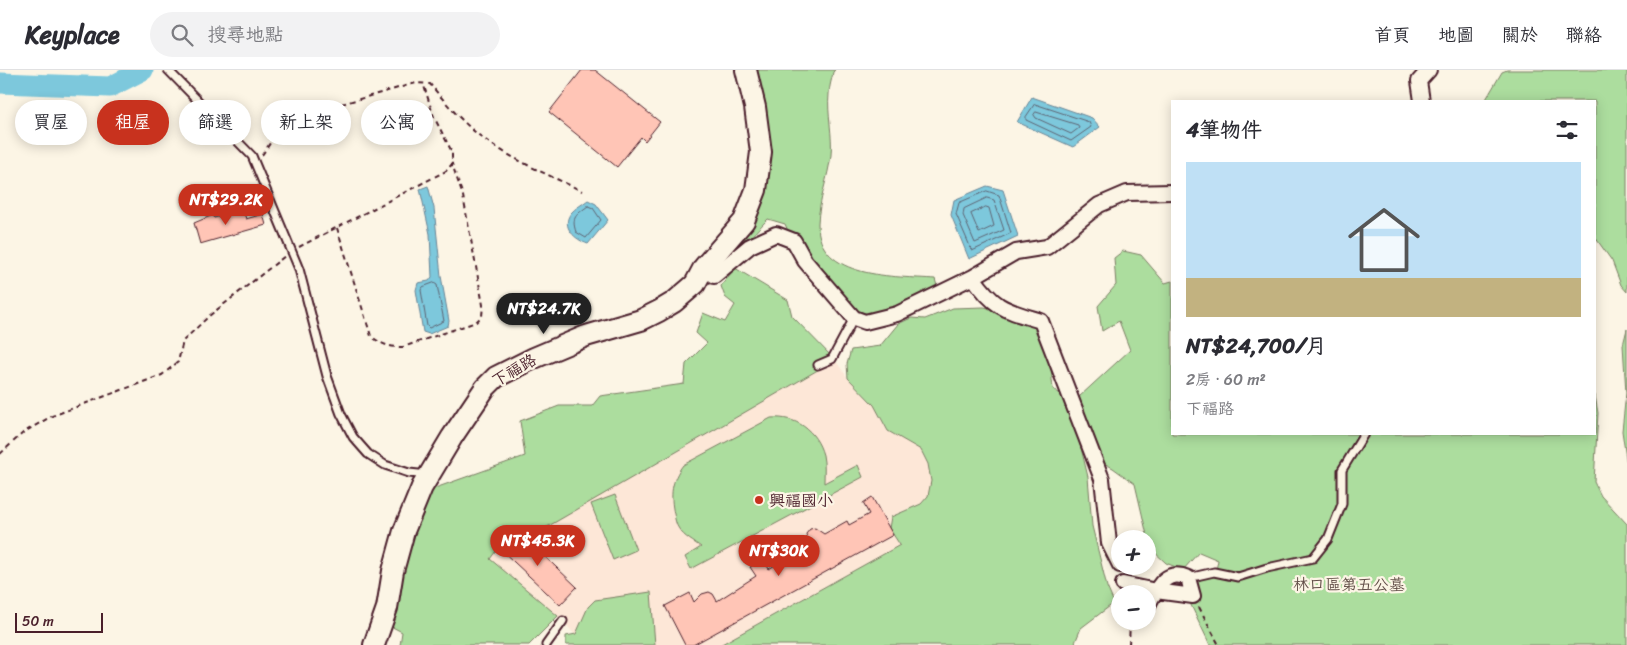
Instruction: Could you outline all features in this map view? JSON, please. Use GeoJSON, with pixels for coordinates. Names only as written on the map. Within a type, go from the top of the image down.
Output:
{"type":"FeatureCollection","features":[{"type":"Feature","properties":{"kind":"main road","name":"下福路"},"geometry":{"type":"LineString","coordinates":[[374,645],[387,608],[393,571],[404,532],[428,475],[485,388],[496,377],[564,345],[641,320],[683,296],[695,284],[704,267],[744,220],[756,190],[761,152],[755,107],[746,70]]}},
{"type":"Feature","properties":{"kind":"street"},"geometry":{"type":"LineString","coordinates":[[1422,100],[1419,81],[1429,70]]}},
{"type":"Feature","properties":{"kind":"street"},"geometry":{"type":"LineString","coordinates":[[704,267],[714,276],[750,246],[776,234],[794,241],[805,261],[854,318],[865,322],[897,314],[973,277],[1016,252],[1047,247],[1099,205],[1127,194],[1171,192]]}},
{"type":"Feature","properties":{"kind":"street"},"geometry":{"type":"LineString","coordinates":[[973,277],[986,296],[1005,310],[1041,321],[1102,479],[1111,547]]}},
{"type":"Feature","properties":{"kind":"street"},"geometry":{"type":"LineString","coordinates":[[1180,574],[1188,578],[1193,596],[1156,591],[1159,584],[1171,575],[1180,574]]}},
{"type":"Feature","properties":{"kind":"lane"},"geometry":{"type":"LineString","coordinates":[[168,70],[246,150],[254,161],[299,269],[327,376],[341,414],[353,437],[368,454],[385,465],[428,475]]}},
{"type":"Feature","properties":{"kind":"lane"},"geometry":{"type":"LineString","coordinates":[[818,365],[832,359],[854,318]]}},
{"type":"Feature","properties":{"kind":"lane"},"geometry":{"type":"LineString","coordinates":[[1188,578],[1214,572],[1238,577],[1267,568],[1313,558],[1328,539],[1342,504],[1342,470],[1363,435]]}},
{"type":"Feature","properties":{"kind":"lane"},"geometry":{"type":"LineString","coordinates":[[546,645],[563,621]]}},
{"type":"Feature","properties":{"kind":"path"},"geometry":{"type":"LineString","coordinates":[[254,161],[262,155],[277,133],[301,113],[416,83],[430,84],[486,141],[530,166],[582,191]]}},
{"type":"Feature","properties":{"kind":"path"},"geometry":{"type":"LineString","coordinates":[[337,228],[371,336],[381,344],[403,347],[476,322],[482,316],[483,305],[463,196],[452,164],[452,152],[434,117],[423,84]]}},
{"type":"Feature","properties":{"kind":"path"},"geometry":{"type":"LineString","coordinates":[[0,454],[24,432],[52,416],[162,376],[178,362],[183,341],[209,316],[292,251],[446,171],[452,164]]}},
{"type":"Feature","properties":{"kind":"path"},"geometry":{"type":"LineString","coordinates":[[1193,596],[1219,645]]}},
{"type":"Feature","properties":{"kind":"path"},"geometry":{"type":"LineString","coordinates":[[1129,645],[1130,630]]}},
{"type":"Feature","properties":{"kind":"shaded area","name":"興福國小"},"geometry":{"type":"Polygon","coordinates":[[[835,360],[848,378],[874,405],[888,431],[921,450],[928,464],[931,481],[928,496],[921,504],[891,517],[889,528],[900,545],[720,645],[584,645],[563,621],[490,559],[513,528],[540,530],[835,360]]]}},
{"type":"Feature","properties":{"kind":"green space"},"geometry":{"type":"Polygon","coordinates":[[[758,70],[835,70],[829,91],[831,155],[818,223],[821,242],[830,255],[844,265],[862,271],[881,275],[935,279],[939,293],[869,324],[801,261],[785,224],[768,219],[734,254],[726,251],[752,213],[753,78],[758,70]]]}},
{"type":"Feature","properties":{"kind":"green space"},"geometry":{"type":"Polygon","coordinates":[[[1507,70],[1627,70],[1627,292],[1621,285],[1612,261],[1596,238],[1596,100],[1486,100],[1502,72],[1507,70]]]}},
{"type":"Feature","properties":{"kind":"green space","name":"林口區第五公墓"},"geometry":{"type":"Polygon","coordinates":[[[1123,251],[1141,255],[1165,283],[1171,281],[1171,435],[1596,435],[1596,401],[1598,413],[1594,482],[1601,496],[1627,524],[1627,645],[1210,645],[1190,603],[1199,596],[1196,584],[1205,576],[1215,576],[1218,560],[1199,552],[1183,570],[1166,563],[1156,554],[1156,530],[1146,530],[1135,484],[1098,460],[1079,397],[1130,350],[1119,321],[1102,331],[1098,306],[1116,285],[1114,258],[1123,251]]]}},
{"type":"Feature","properties":{"kind":"green space"},"geometry":{"type":"Polygon","coordinates":[[[735,268],[788,300],[792,316],[835,360],[540,531],[513,528],[490,559],[558,616],[529,645],[400,645],[402,632],[379,620],[424,492],[525,456],[520,421],[559,406],[592,406],[600,396],[684,384],[686,364],[707,343],[696,333],[703,313],[725,322],[735,305],[725,297],[721,286],[735,268]]]}},
{"type":"Feature","properties":{"kind":"green space"},"geometry":{"type":"Polygon","coordinates":[[[984,307],[1012,313],[1027,318],[1041,331],[1048,349],[1053,389],[1065,397],[1081,448],[1088,477],[1092,526],[1111,596],[1111,605],[1081,628],[1074,645],[720,645],[900,545],[889,528],[891,517],[921,504],[928,496],[931,481],[928,464],[921,450],[888,431],[874,405],[848,378],[847,364],[851,350],[880,346],[898,324],[911,318],[925,319],[953,308],[984,307]]]}},
{"type":"Feature","properties":{"kind":"green space"},"geometry":{"type":"Polygon","coordinates":[[[1627,329],[1627,465],[1622,431],[1626,393],[1623,345],[1627,329]]]}},
{"type":"Feature","properties":{"kind":"green space"},"geometry":{"type":"Polygon","coordinates":[[[771,418],[789,419],[797,422],[804,426],[815,438],[823,455],[824,483],[858,465],[863,477],[691,569],[685,557],[701,547],[684,534],[676,522],[672,488],[679,471],[683,465],[771,418]]]}},
{"type":"Feature","properties":{"kind":"green space"},"geometry":{"type":"Polygon","coordinates":[[[615,495],[636,550],[613,560],[591,504],[615,495]]]}},
{"type":"Feature","properties":{"kind":"green space"},"geometry":{"type":"Polygon","coordinates":[[[651,592],[655,645],[566,645],[566,636],[576,634],[588,607],[595,600],[651,592]]]}},
{"type":"Feature","properties":{"kind":"water"},"geometry":{"type":"Polygon","coordinates":[[[1032,97],[1092,118],[1100,127],[1073,147],[1017,122],[1032,97]]]}},
{"type":"Feature","properties":{"kind":"water"},"geometry":{"type":"Polygon","coordinates":[[[428,186],[434,208],[441,276],[449,321],[448,326],[429,334],[423,332],[416,290],[418,283],[429,281],[432,277],[430,234],[420,189],[428,186]]]}},
{"type":"Feature","properties":{"kind":"water"},"geometry":{"type":"Polygon","coordinates":[[[987,186],[1003,190],[1018,236],[969,259],[951,215],[954,200],[987,186]]]}},
{"type":"Feature","properties":{"kind":"water"},"geometry":{"type":"Polygon","coordinates":[[[588,200],[596,204],[608,220],[588,244],[574,236],[567,223],[571,213],[588,200]]]}},
{"type":"Feature","properties":{"kind":"building"},"geometry":{"type":"Polygon","coordinates":[[[582,70],[595,70],[660,122],[645,141],[641,137],[617,167],[549,112],[582,70]]]}},
{"type":"Feature","properties":{"kind":"building"},"geometry":{"type":"Polygon","coordinates":[[[243,210],[246,219],[263,214],[266,225],[200,244],[194,223],[213,215],[214,218],[243,210]]]}},
{"type":"Feature","properties":{"kind":"building"},"geometry":{"type":"Polygon","coordinates":[[[872,497],[893,535],[693,645],[685,645],[665,606],[690,593],[694,602],[702,594],[709,592],[713,594],[717,601],[756,576],[750,567],[758,562],[765,562],[769,569],[808,543],[806,534],[810,529],[815,528],[824,534],[847,521],[849,525],[869,514],[863,503],[872,497]]]}},
{"type":"Feature","properties":{"kind":"building"},"geometry":{"type":"Polygon","coordinates":[[[516,529],[577,587],[560,605],[499,548],[516,529]]]}},
{"type":"Feature","properties":{"kind":"waterway"},"geometry":{"type":"LineString","coordinates":[[0,83],[110,87],[143,70]]}},
{"type":"Feature","properties":{"kind":"place","name":"興福國小"},"geometry":{"type":"Point","coordinates":[759,500]}}]}
